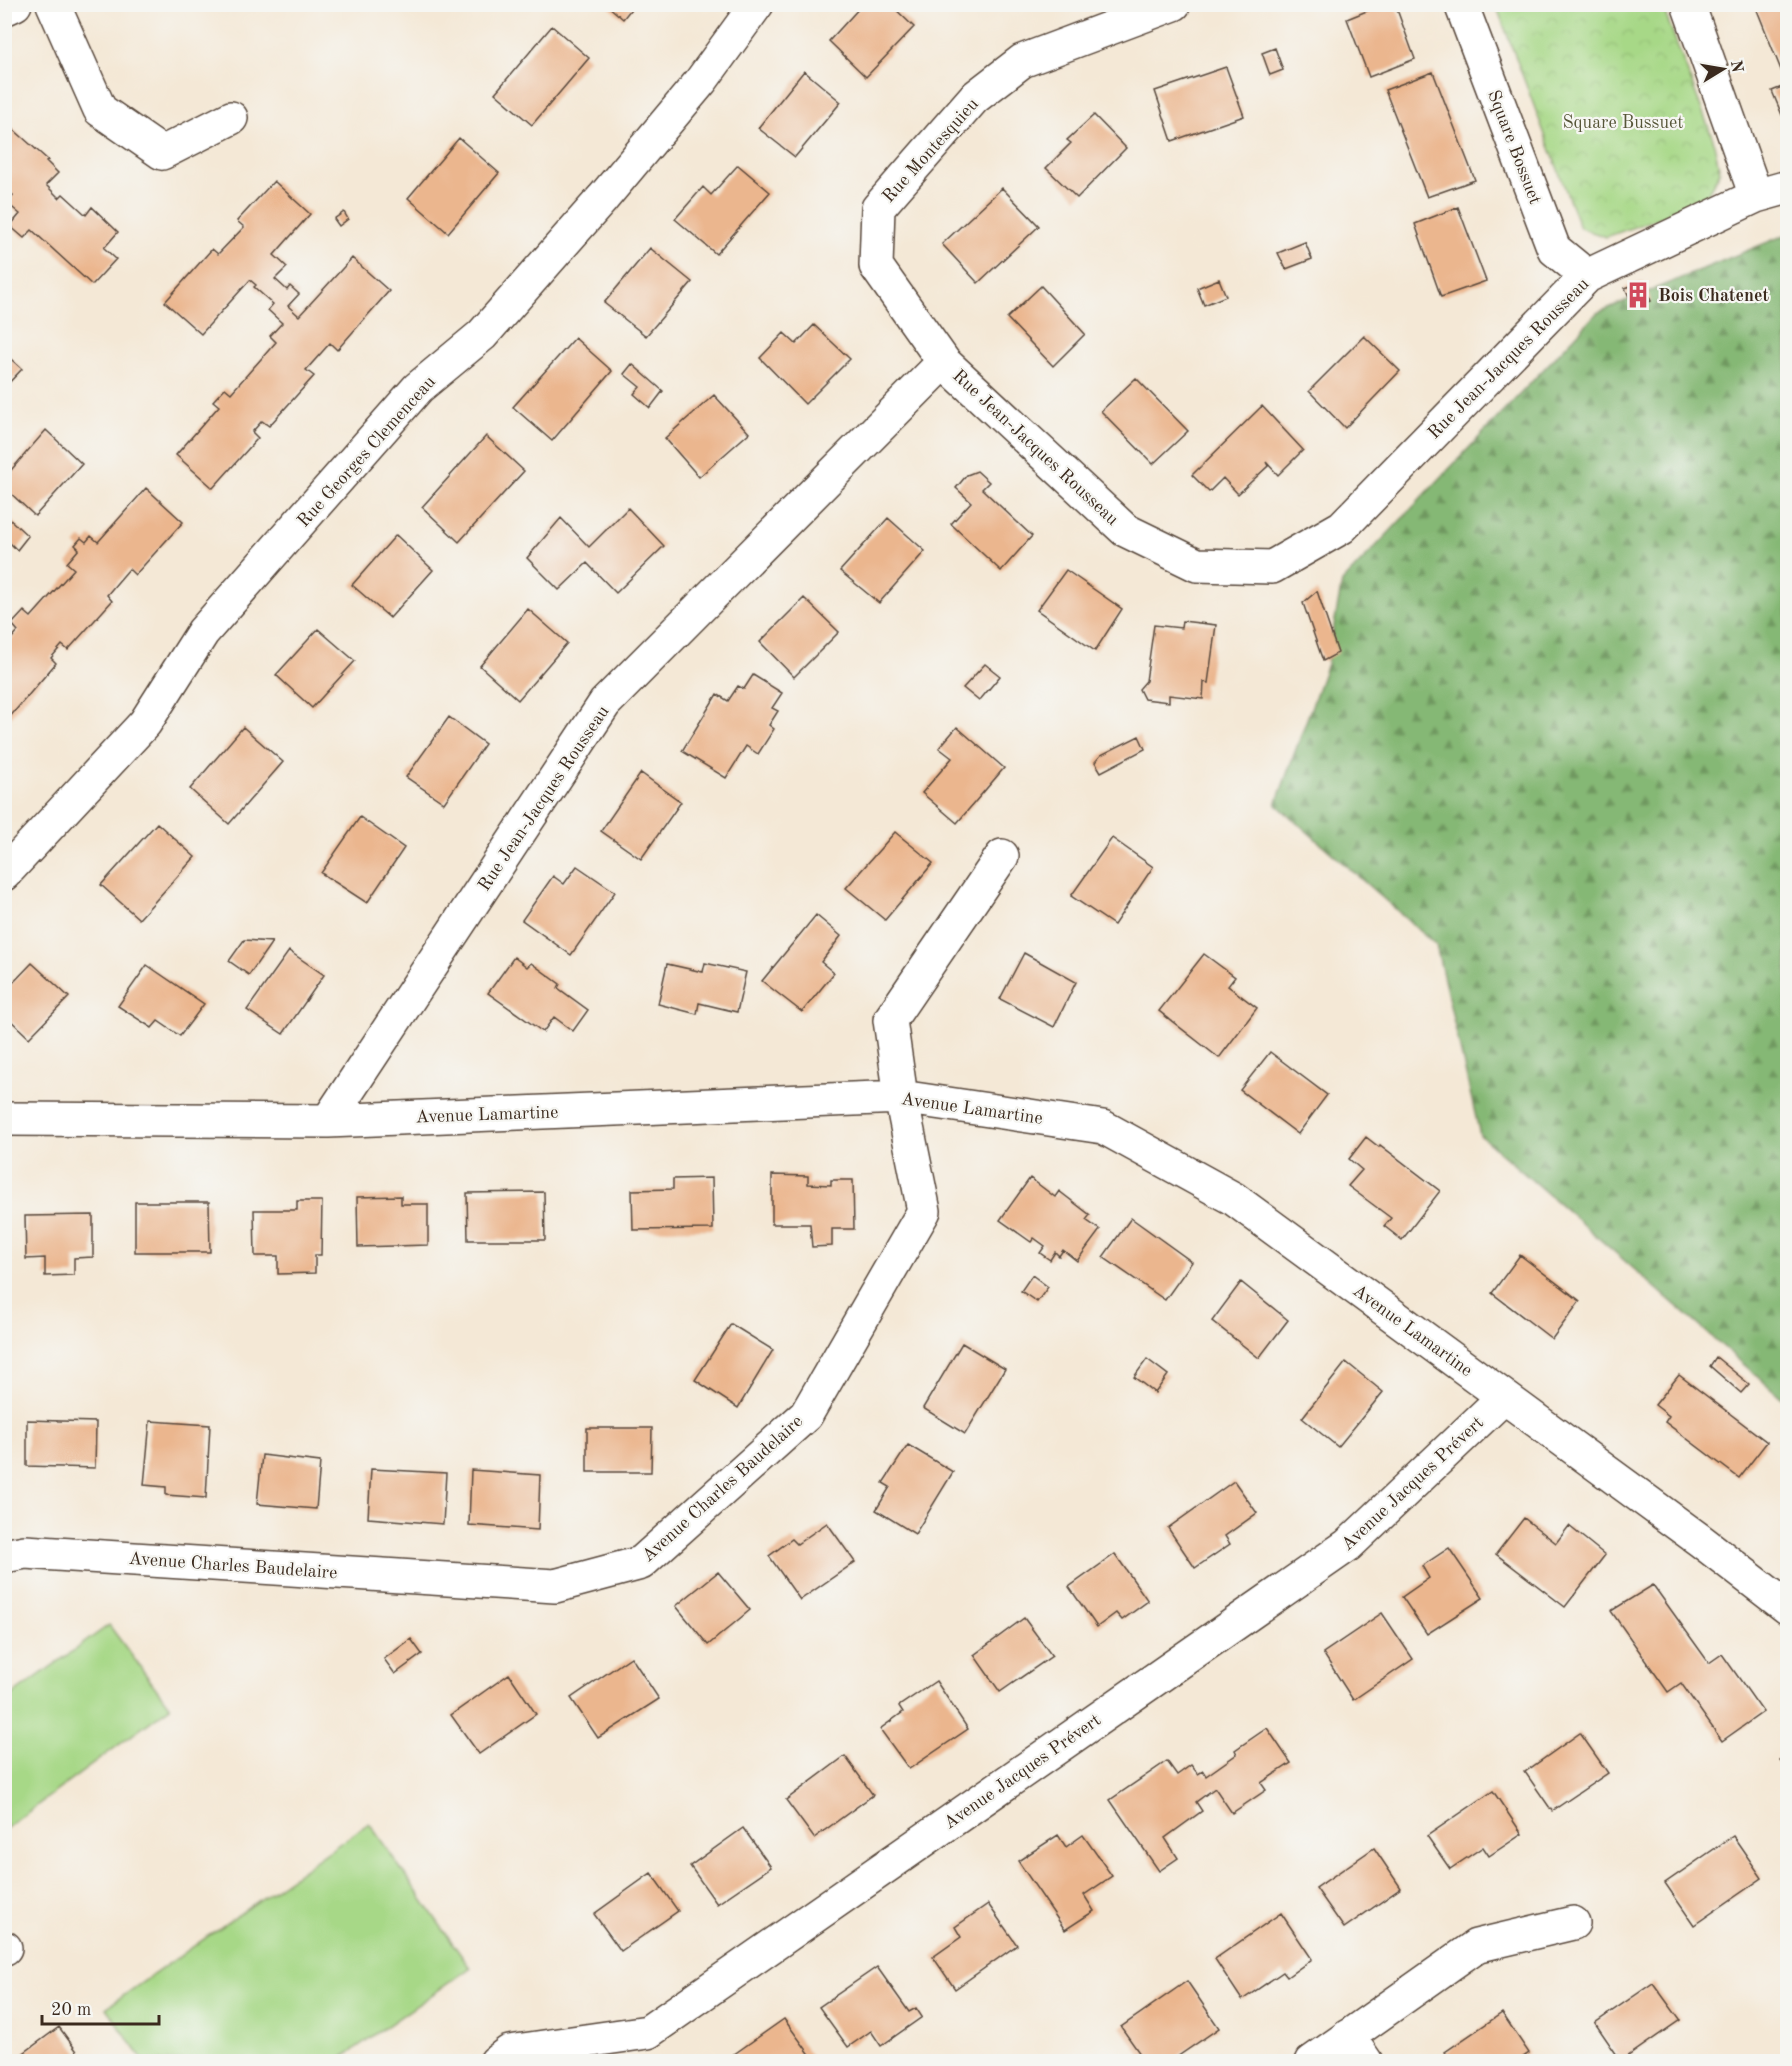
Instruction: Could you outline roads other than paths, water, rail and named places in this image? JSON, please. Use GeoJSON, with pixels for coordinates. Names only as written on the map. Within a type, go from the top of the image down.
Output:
{"type":"FeatureCollection","features":[{"type":"Feature","properties":{"kind":"street"},"geometry":{"type":"LineString","coordinates":[[4,9],[15,4]]}},
{"type":"Feature","properties":{"kind":"street"},"geometry":{"type":"LineString","coordinates":[[53,4],[100,110],[162,153],[231,118]]}},
{"type":"Feature","properties":{"kind":"street","name":"Rue Georges Clemenceau"},"geometry":{"type":"LineString","coordinates":[[4,874],[145,723],[203,633],[410,397],[482,335],[603,198],[701,81],[757,4]]}},
{"type":"Feature","properties":{"kind":"street","name":"Rue Montesquieu"},"geometry":{"type":"LineString","coordinates":[[944,362],[876,266],[878,208],[974,98],[1022,62],[1173,4]]}},
{"type":"Feature","properties":{"kind":"street","name":"Square Bossuet"},"geometry":{"type":"LineString","coordinates":[[1461,4],[1554,249],[1587,276]]}},
{"type":"Feature","properties":{"kind":"street"},"geometry":{"type":"LineString","coordinates":[[1688,4],[1756,196]]}},
{"type":"Feature","properties":{"kind":"street","name":"Rue Jean-Jacques Rousseau"},"geometry":{"type":"LineString","coordinates":[[328,1121],[605,703],[944,362],[1125,530],[1197,565],[1272,567],[1342,527],[1587,276],[1756,196],[1788,187]]}},
{"type":"Feature","properties":{"kind":"street","name":"Avenue Charles Baudelaire"},"geometry":{"type":"LineString","coordinates":[[4,1556],[25,1552],[555,1586],[641,1563],[806,1415],[924,1211],[901,1097],[890,1020],[1002,856]]}},
{"type":"Feature","properties":{"kind":"street","name":"Avenue Lamartine"},"geometry":{"type":"LineString","coordinates":[[4,1119],[328,1121],[901,1097],[1103,1127],[1234,1199],[1701,1541],[1788,1608]]}},
{"type":"Feature","properties":{"kind":"street","name":"Avenue Jacques Prévert"},"geometry":{"type":"LineString","coordinates":[[496,2061],[509,2052],[647,2047],[1348,1545],[1504,1397]]}},
{"type":"Feature","properties":{"kind":"street"},"geometry":{"type":"LineString","coordinates":[[1312,2061],[1357,2049],[1476,1946],[1573,1923]]}},
{"type":"Feature","properties":{"kind":"place","name":"Bois Chatenet"},"geometry":{"type":"Point","coordinates":[1638,295]}},
{"type":"Feature","properties":{"kind":"park label","name":"Square Bussuet"},"geometry":{"type":"Point","coordinates":[1623,122]}}]}
